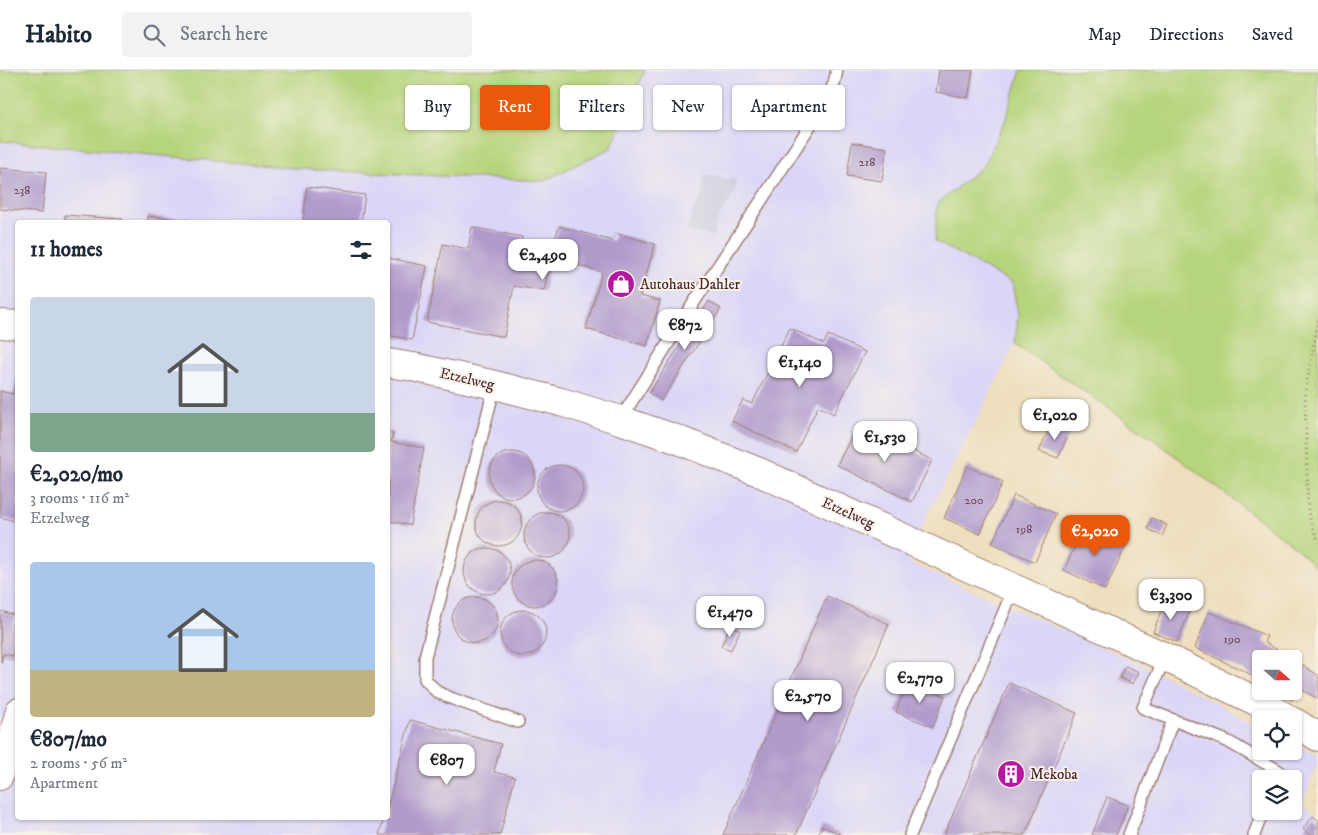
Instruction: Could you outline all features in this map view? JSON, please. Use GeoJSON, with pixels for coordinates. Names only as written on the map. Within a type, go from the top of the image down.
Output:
{"type":"FeatureCollection","features":[{"type":"Feature","properties":{"kind":"street"},"geometry":{"type":"LineString","coordinates":[[0,324],[15,325]]}},
{"type":"Feature","properties":{"kind":"street","name":"Etzelweg"},"geometry":{"type":"LineString","coordinates":[[390,363],[495,385],[560,402],[676,439],[758,472],[1165,656],[1273,710]]}},
{"type":"Feature","properties":{"kind":"street"},"geometry":{"type":"LineString","coordinates":[[0,778],[15,721]]}},
{"type":"Feature","properties":{"kind":"street"},"geometry":{"type":"LineString","coordinates":[[1302,727],[1318,737]]}},
{"type":"Feature","properties":{"kind":"lane"},"geometry":{"type":"LineString","coordinates":[[620,420],[690,307],[819,112],[834,84],[837,70]]}},
{"type":"Feature","properties":{"kind":"lane"},"geometry":{"type":"LineString","coordinates":[[495,385],[425,657],[425,679],[437,692],[518,722]]}},
{"type":"Feature","properties":{"kind":"lane"},"geometry":{"type":"LineString","coordinates":[[910,835],[1014,588]]}},
{"type":"Feature","properties":{"kind":"lane"},"geometry":{"type":"LineString","coordinates":[[1165,656],[1144,708],[1227,741],[1277,770]]}},
{"type":"Feature","properties":{"kind":"lane"},"geometry":{"type":"LineString","coordinates":[[1130,835],[1173,720]]}},
{"type":"Feature","properties":{"kind":"lane"},"geometry":{"type":"LineString","coordinates":[[1254,835],[1260,820]]}},
{"type":"Feature","properties":{"kind":"path"},"geometry":{"type":"LineString","coordinates":[[1318,320],[1305,394],[1308,513],[1318,542]]}},
{"type":"Feature","properties":{"kind":"shaded area"},"geometry":{"type":"Polygon","coordinates":[[[645,70],[1021,70],[1005,121],[984,165],[937,204],[935,241],[1012,283],[1018,314],[1015,344],[922,526],[907,562],[1145,666],[1252,722],[1252,760],[1302,760],[1302,748],[1318,756],[1303,803],[1318,815],[1318,835],[0,835],[0,141],[315,170],[543,181],[611,148],[619,130],[643,130],[643,85],[638,85],[645,70]]]}},
{"type":"Feature","properties":{"kind":"shaded area"},"geometry":{"type":"Polygon","coordinates":[[[704,175],[736,180],[735,193],[718,218],[713,236],[687,231],[694,208],[703,192],[704,175]]]}},
{"type":"Feature","properties":{"kind":"green space"},"geometry":{"type":"Polygon","coordinates":[[[0,70],[645,70],[638,85],[560,85],[560,130],[619,130],[611,148],[543,181],[315,170],[0,141],[0,70]]]}},
{"type":"Feature","properties":{"kind":"green space"},"geometry":{"type":"Polygon","coordinates":[[[1021,70],[1318,70],[1318,569],[1294,546],[1152,438],[1015,344],[1018,314],[1012,283],[935,241],[937,204],[984,165],[1005,121],[1021,70]]]}},
{"type":"Feature","properties":{"kind":"building"},"geometry":{"type":"Polygon","coordinates":[[[939,70],[973,70],[968,98],[936,92],[939,70]]]}},
{"type":"Feature","properties":{"kind":"building"},"geometry":{"type":"Polygon","coordinates":[[[852,142],[887,148],[882,181],[847,176],[852,142]]]}},
{"type":"Feature","properties":{"kind":"building"},"geometry":{"type":"Polygon","coordinates":[[[0,168],[46,172],[42,213],[0,209],[0,168]]]}},
{"type":"Feature","properties":{"kind":"building"},"geometry":{"type":"Polygon","coordinates":[[[307,187],[365,195],[361,220],[303,220],[307,187]]]}},
{"type":"Feature","properties":{"kind":"building"},"geometry":{"type":"Polygon","coordinates":[[[65,215],[122,219],[122,220],[65,220],[65,215]]]}},
{"type":"Feature","properties":{"kind":"building"},"geometry":{"type":"Polygon","coordinates":[[[148,216],[191,220],[147,220],[148,216]]]}},
{"type":"Feature","properties":{"kind":"building"},"geometry":{"type":"Polygon","coordinates":[[[559,226],[613,241],[615,233],[655,244],[640,296],[660,301],[647,346],[586,329],[602,272],[551,258],[544,291],[514,286],[504,337],[427,322],[443,244],[468,249],[472,227],[522,237],[521,245],[552,251],[559,226]]]}},
{"type":"Feature","properties":{"kind":"building"},"geometry":{"type":"Polygon","coordinates":[[[390,258],[427,266],[412,340],[390,335],[390,258]]]}},
{"type":"Feature","properties":{"kind":"building"},"geometry":{"type":"Polygon","coordinates":[[[709,301],[721,309],[661,401],[649,393],[709,301]]]}},
{"type":"Feature","properties":{"kind":"building"},"geometry":{"type":"Polygon","coordinates":[[[790,328],[824,344],[828,335],[865,352],[834,414],[818,406],[796,452],[732,421],[743,400],[752,404],[790,328]]]}},
{"type":"Feature","properties":{"kind":"building"},"geometry":{"type":"Polygon","coordinates":[[[15,386],[15,521],[0,517],[0,391],[13,394],[15,386]]]}},
{"type":"Feature","properties":{"kind":"building"},"geometry":{"type":"Polygon","coordinates":[[[1052,423],[1070,431],[1058,458],[1039,451],[1052,423]]]}},
{"type":"Feature","properties":{"kind":"building"},"geometry":{"type":"Polygon","coordinates":[[[858,424],[932,460],[912,502],[837,465],[858,424]]]}},
{"type":"Feature","properties":{"kind":"building"},"geometry":{"type":"Polygon","coordinates":[[[390,432],[393,433],[391,442],[424,448],[410,525],[390,521],[390,432]]]}},
{"type":"Feature","properties":{"kind":"building"},"geometry":{"type":"Polygon","coordinates":[[[508,452],[516,452],[525,456],[531,462],[535,475],[531,488],[525,494],[516,498],[508,498],[499,494],[493,488],[489,479],[489,471],[493,462],[499,456],[508,452]]]}},
{"type":"Feature","properties":{"kind":"building"},"geometry":{"type":"Polygon","coordinates":[[[556,465],[564,465],[573,469],[579,475],[583,488],[579,501],[573,507],[564,511],[556,511],[547,507],[541,501],[537,492],[537,484],[541,475],[547,469],[556,465]]]}},
{"type":"Feature","properties":{"kind":"building"},"geometry":{"type":"Polygon","coordinates":[[[967,466],[1003,482],[980,534],[944,518],[967,466]]]}},
{"type":"Feature","properties":{"kind":"building"},"geometry":{"type":"Polygon","coordinates":[[[1014,495],[1056,514],[1035,562],[992,543],[1014,495]]]}},
{"type":"Feature","properties":{"kind":"building"},"geometry":{"type":"Polygon","coordinates":[[[495,500],[503,500],[512,504],[518,510],[522,523],[518,536],[512,542],[503,546],[495,546],[486,542],[480,536],[476,527],[476,519],[480,510],[486,504],[495,500]]]}},
{"type":"Feature","properties":{"kind":"building"},"geometry":{"type":"Polygon","coordinates":[[[543,512],[551,512],[560,516],[566,522],[570,535],[566,548],[560,554],[551,558],[543,558],[534,554],[528,548],[524,539],[524,531],[528,522],[534,516],[543,512]]]}},
{"type":"Feature","properties":{"kind":"building"},"geometry":{"type":"Polygon","coordinates":[[[1152,518],[1167,525],[1162,536],[1148,529],[1152,518]]]}},
{"type":"Feature","properties":{"kind":"building"},"geometry":{"type":"Polygon","coordinates":[[[1085,525],[1127,544],[1105,590],[1064,570],[1085,525]]]}},
{"type":"Feature","properties":{"kind":"building"},"geometry":{"type":"Polygon","coordinates":[[[483,548],[491,548],[500,552],[506,558],[510,571],[506,584],[500,590],[491,594],[483,594],[474,590],[468,584],[464,575],[464,567],[468,558],[474,552],[483,548]]]}},
{"type":"Feature","properties":{"kind":"building"},"geometry":{"type":"Polygon","coordinates":[[[531,560],[539,560],[548,564],[554,570],[558,583],[554,596],[548,602],[539,606],[531,606],[522,602],[516,596],[512,587],[512,579],[516,570],[522,564],[531,560]]]}},
{"type":"Feature","properties":{"kind":"building"},"geometry":{"type":"Polygon","coordinates":[[[827,596],[889,624],[796,835],[723,835],[827,596]]]}},
{"type":"Feature","properties":{"kind":"building"},"geometry":{"type":"Polygon","coordinates":[[[471,597],[479,597],[488,601],[494,607],[498,620],[494,633],[488,639],[479,643],[471,643],[462,639],[456,633],[452,624],[452,616],[456,607],[462,601],[471,597]]]}},
{"type":"Feature","properties":{"kind":"building"},"geometry":{"type":"Polygon","coordinates":[[[1165,601],[1190,611],[1177,642],[1153,632],[1165,601]]]}},
{"type":"Feature","properties":{"kind":"building"},"geometry":{"type":"Polygon","coordinates":[[[519,610],[527,610],[536,614],[542,620],[546,633],[542,646],[536,652],[527,656],[519,656],[510,652],[504,646],[500,637],[500,629],[504,620],[510,614],[519,610]]]}},
{"type":"Feature","properties":{"kind":"building"},"geometry":{"type":"Polygon","coordinates":[[[0,611],[15,615],[12,628],[15,629],[13,656],[3,654],[1,663],[0,611]]]}},
{"type":"Feature","properties":{"kind":"building"},"geometry":{"type":"Polygon","coordinates":[[[1209,612],[1267,636],[1264,642],[1277,650],[1252,650],[1252,676],[1195,648],[1209,612]]]}},
{"type":"Feature","properties":{"kind":"building"},"geometry":{"type":"Polygon","coordinates":[[[730,626],[740,630],[731,650],[721,646],[730,626]]]}},
{"type":"Feature","properties":{"kind":"building"},"geometry":{"type":"Polygon","coordinates":[[[1302,665],[1318,675],[1318,699],[1302,690],[1302,665]]]}},
{"type":"Feature","properties":{"kind":"building"},"geometry":{"type":"Polygon","coordinates":[[[1125,666],[1139,672],[1133,684],[1120,678],[1125,666]]]}},
{"type":"Feature","properties":{"kind":"building"},"geometry":{"type":"Polygon","coordinates":[[[908,681],[945,696],[933,727],[896,712],[908,681]]]}},
{"type":"Feature","properties":{"kind":"building","name":"Mekoba"},"geometry":{"type":"Polygon","coordinates":[[[1009,683],[1077,713],[1025,835],[944,835],[1009,683]]]}},
{"type":"Feature","properties":{"kind":"building"},"geometry":{"type":"Polygon","coordinates":[[[410,720],[501,744],[494,772],[515,777],[500,835],[379,835],[383,820],[390,820],[390,797],[410,720]]]}},
{"type":"Feature","properties":{"kind":"building"},"geometry":{"type":"Polygon","coordinates":[[[1107,797],[1128,805],[1116,835],[1092,835],[1107,797]]]}},
{"type":"Feature","properties":{"kind":"building"},"geometry":{"type":"Polygon","coordinates":[[[1313,816],[1318,820],[1318,835],[1310,835],[1303,829],[1313,816]]]}},
{"type":"Feature","properties":{"kind":"building"},"geometry":{"type":"Polygon","coordinates":[[[822,826],[842,835],[818,835],[822,826]]]}},
{"type":"Feature","properties":{"kind":"place","name":"Autohaus Dahler"},"geometry":{"type":"Point","coordinates":[621,284]}},
{"type":"Feature","properties":{"kind":"place","name":"Mekoba"},"geometry":{"type":"Point","coordinates":[1011,774]}}]}
